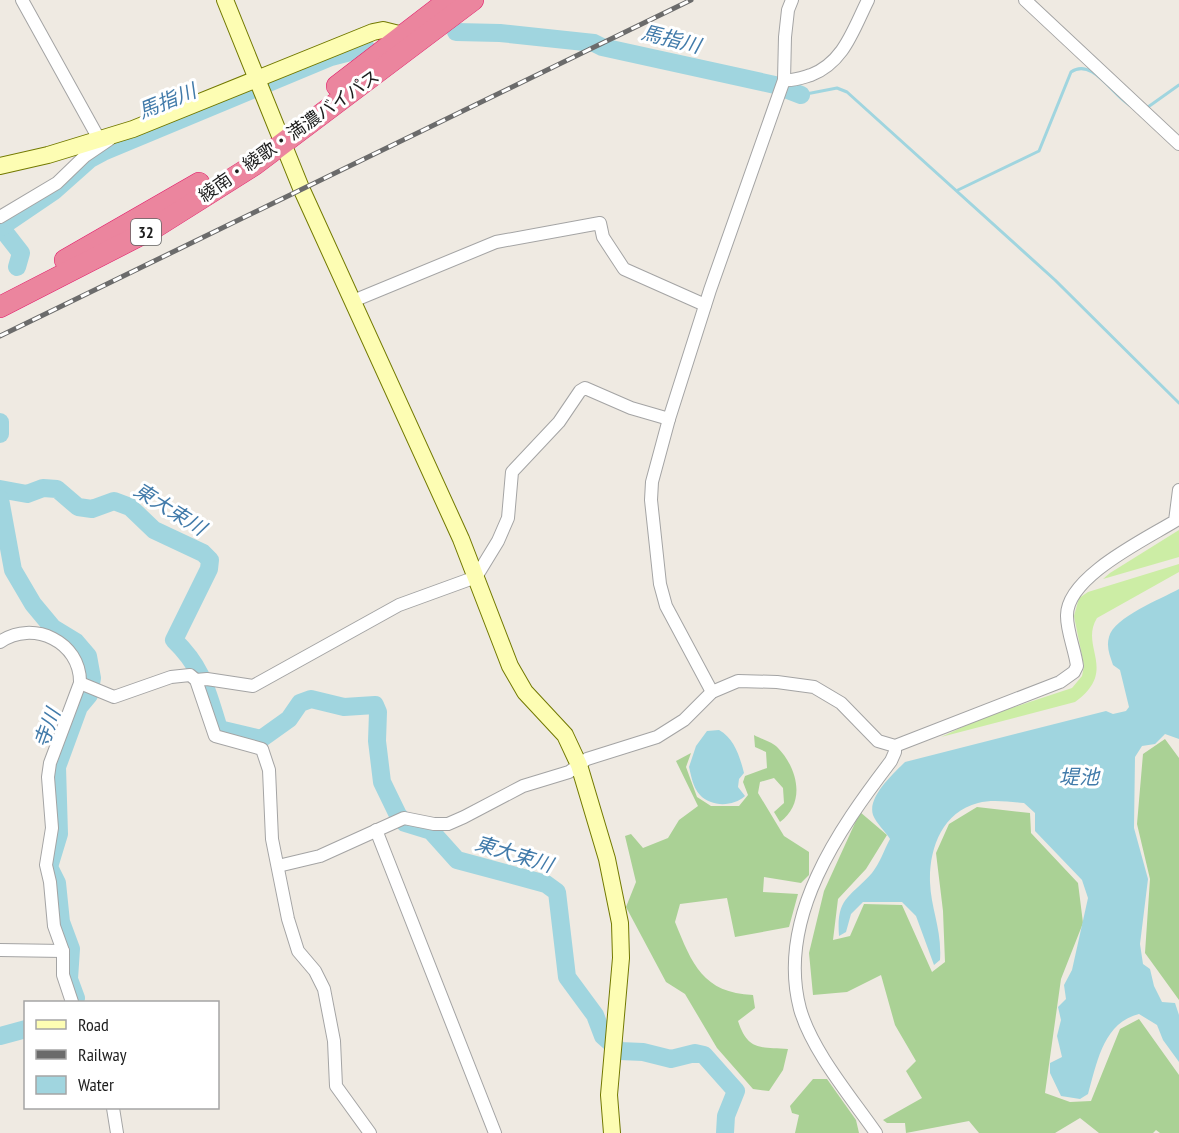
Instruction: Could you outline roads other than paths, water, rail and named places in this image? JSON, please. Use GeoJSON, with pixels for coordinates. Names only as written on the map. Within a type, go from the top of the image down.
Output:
{"type":"FeatureCollection","features":[{"type":"Feature","properties":{"kind":"highway","name":"綾南・綾歌・満濃バイパス"},"geometry":{"type":"LineString","coordinates":[[0,308],[154,228],[254,165],[281,136],[449,0]]}},
{"type":"Feature","properties":{"kind":"highway","name":"綾南・綾歌・満濃バイパス"},"geometry":{"type":"LineString","coordinates":[[0,292],[144,216],[281,136],[473,0]]}},
{"type":"Feature","properties":{"kind":"street"},"geometry":{"type":"LineString","coordinates":[[22,0],[99,139]]}},
{"type":"Feature","properties":{"kind":"street"},"geometry":{"type":"LineString","coordinates":[[225,0],[281,136],[476,576],[513,673],[525,692],[565,735],[579,765],[619,909],[621,958],[609,1095],[612,1133]]}},
{"type":"Feature","properties":{"kind":"street"},"geometry":{"type":"LineString","coordinates":[[712,692],[666,606],[660,584],[651,500],[652,482],[705,305],[781,85],[788,10],[792,0]]}},
{"type":"Feature","properties":{"kind":"street"},"geometry":{"type":"LineString","coordinates":[[781,85],[831,65],[851,39],[868,0]]}},
{"type":"Feature","properties":{"kind":"street"},"geometry":{"type":"LineString","coordinates":[[1025,0],[1179,144]]}},
{"type":"Feature","properties":{"kind":"street"},"geometry":{"type":"LineString","coordinates":[[0,166],[99,139],[260,84],[373,32],[383,30],[403,35]]}},
{"type":"Feature","properties":{"kind":"street"},"geometry":{"type":"LineString","coordinates":[[0,217],[57,183],[85,156],[118,133]]}},
{"type":"Feature","properties":{"kind":"street"},"geometry":{"type":"LineString","coordinates":[[353,301],[496,242],[600,223],[603,237],[624,269],[705,305]]}},
{"type":"Feature","properties":{"kind":"street"},"geometry":{"type":"LineString","coordinates":[[0,642],[12,634],[23,631],[48,636],[70,654],[87,686],[114,697],[182,675],[253,687],[286,665],[399,604],[476,576],[483,569],[508,518],[512,472],[559,422],[580,391],[585,388],[631,408],[669,419]]}},
{"type":"Feature","properties":{"kind":"street"},"geometry":{"type":"LineString","coordinates":[[278,866],[320,856],[401,818],[448,824],[524,786],[569,772],[587,759],[657,737],[684,720],[712,692],[738,681],[777,682],[814,687],[841,703],[878,741],[895,746],[1060,682],[1077,666],[1067,616],[1074,596],[1086,580],[1108,562],[1175,521],[1179,490]]}},
{"type":"Feature","properties":{"kind":"street"},"geometry":{"type":"LineString","coordinates":[[201,680],[215,736],[259,747],[268,760],[270,827],[288,919],[298,951],[315,971],[324,989],[334,1041],[336,1086],[370,1133]]}},
{"type":"Feature","properties":{"kind":"street"},"geometry":{"type":"LineString","coordinates":[[72,1001],[63,975],[63,951],[54,926],[46,865],[52,828],[48,777],[50,764],[87,686]]}},
{"type":"Feature","properties":{"kind":"street"},"geometry":{"type":"LineString","coordinates":[[876,1133],[808,1030],[800,1010],[796,989],[797,942],[804,909],[842,826],[891,761],[896,752],[895,746]]}},
{"type":"Feature","properties":{"kind":"street"},"geometry":{"type":"LineString","coordinates":[[376,830],[495,1133]]}},
{"type":"Feature","properties":{"kind":"street"},"geometry":{"type":"LineString","coordinates":[[0,950],[63,951]]}},
{"type":"Feature","properties":{"kind":"street"},"geometry":{"type":"LineString","coordinates":[[113,1109],[117,1133]]}},
{"type":"Feature","properties":{"kind":"water","name":"堤池"},"geometry":{"type":"Polygon","coordinates":[[[1179,589],[1179,739],[1165,734],[1155,744],[1142,746],[1135,757],[1134,828],[1148,879],[1140,944],[1143,964],[1150,969],[1154,986],[1162,1002],[1175,1003],[1179,1015],[1179,1062],[1163,1040],[1157,1025],[1139,1014],[1117,1026],[1109,1035],[1099,1057],[1088,1094],[1080,1099],[1061,1096],[1050,1073],[1050,1063],[1062,1057],[1057,1036],[1061,1020],[1058,1007],[1066,999],[1064,985],[1072,970],[1088,898],[1082,880],[1035,831],[1035,813],[1024,803],[995,801],[978,803],[955,814],[940,834],[935,845],[930,870],[940,949],[940,960],[934,965],[916,916],[902,902],[863,902],[851,914],[846,932],[839,936],[840,913],[846,899],[875,869],[890,839],[874,818],[872,808],[883,786],[905,762],[1106,711],[1113,714],[1126,711],[1129,707],[1120,670],[1113,665],[1110,655],[1109,637],[1120,622],[1150,603],[1179,589]]]}},
{"type":"Feature","properties":{"kind":"water"},"geometry":{"type":"Polygon","coordinates":[[[719,730],[732,743],[744,773],[739,779],[738,787],[745,796],[728,804],[710,802],[700,795],[694,785],[689,767],[696,746],[707,731],[719,730]]]}},
{"type":"Feature","properties":{"kind":"waterway","name":"馬指川"},"geometry":{"type":"LineString","coordinates":[[456,32],[500,33],[594,43],[602,47],[775,85],[801,95]]}},
{"type":"Feature","properties":{"kind":"waterway","name":"馬指川"},"geometry":{"type":"LineString","coordinates":[[1,227],[54,191],[90,159],[103,152],[331,57],[366,48]]}},
{"type":"Feature","properties":{"kind":"waterway"},"geometry":{"type":"LineString","coordinates":[[958,190],[1039,151],[1071,72],[1080,69],[1088,70],[1104,81],[1127,104],[1135,108]]}},
{"type":"Feature","properties":{"kind":"waterway"},"geometry":{"type":"LineString","coordinates":[[1148,107],[1179,85]]}},
{"type":"Feature","properties":{"kind":"waterway"},"geometry":{"type":"LineString","coordinates":[[801,95],[837,88],[847,92],[1055,280],[1179,403]]}},
{"type":"Feature","properties":{"kind":"waterway","name":"東大束川"},"geometry":{"type":"LineString","coordinates":[[0,226],[21,253],[17,267]]}},
{"type":"Feature","properties":{"kind":"waterway","name":"東大束川"},"geometry":{"type":"LineString","coordinates":[[0,422],[0,434]]}},
{"type":"Feature","properties":{"kind":"waterway","name":"東大束川"},"geometry":{"type":"LineString","coordinates":[[0,489],[27,494],[43,488],[57,489],[78,507],[92,509],[114,501],[130,507],[154,530],[203,553],[210,560],[209,569],[174,640],[198,670],[219,729],[261,739],[289,719],[300,703],[311,699],[344,707],[375,705],[378,712],[377,741],[382,782],[398,815],[405,823],[431,831],[457,860],[546,884],[557,892],[567,977],[595,1015],[603,1036],[620,1051],[643,1052],[671,1059],[695,1053],[704,1055],[736,1091],[726,1116],[725,1133]]}},
{"type":"Feature","properties":{"kind":"waterway","name":"寺川"},"geometry":{"type":"LineString","coordinates":[[0,499],[13,570],[33,604],[53,628],[76,642],[88,656],[92,678],[89,695],[79,707],[57,767],[59,834],[49,867],[57,883],[61,922],[71,949],[69,979],[76,998]]}},
{"type":"Feature","properties":{"kind":"waterway","name":"寺川"},"geometry":{"type":"LineString","coordinates":[[0,1036],[24,1030]]}},
{"type":"Feature","properties":{"kind":"railway"},"geometry":{"type":"LineString","coordinates":[[0,336],[691,0]]}}]}
